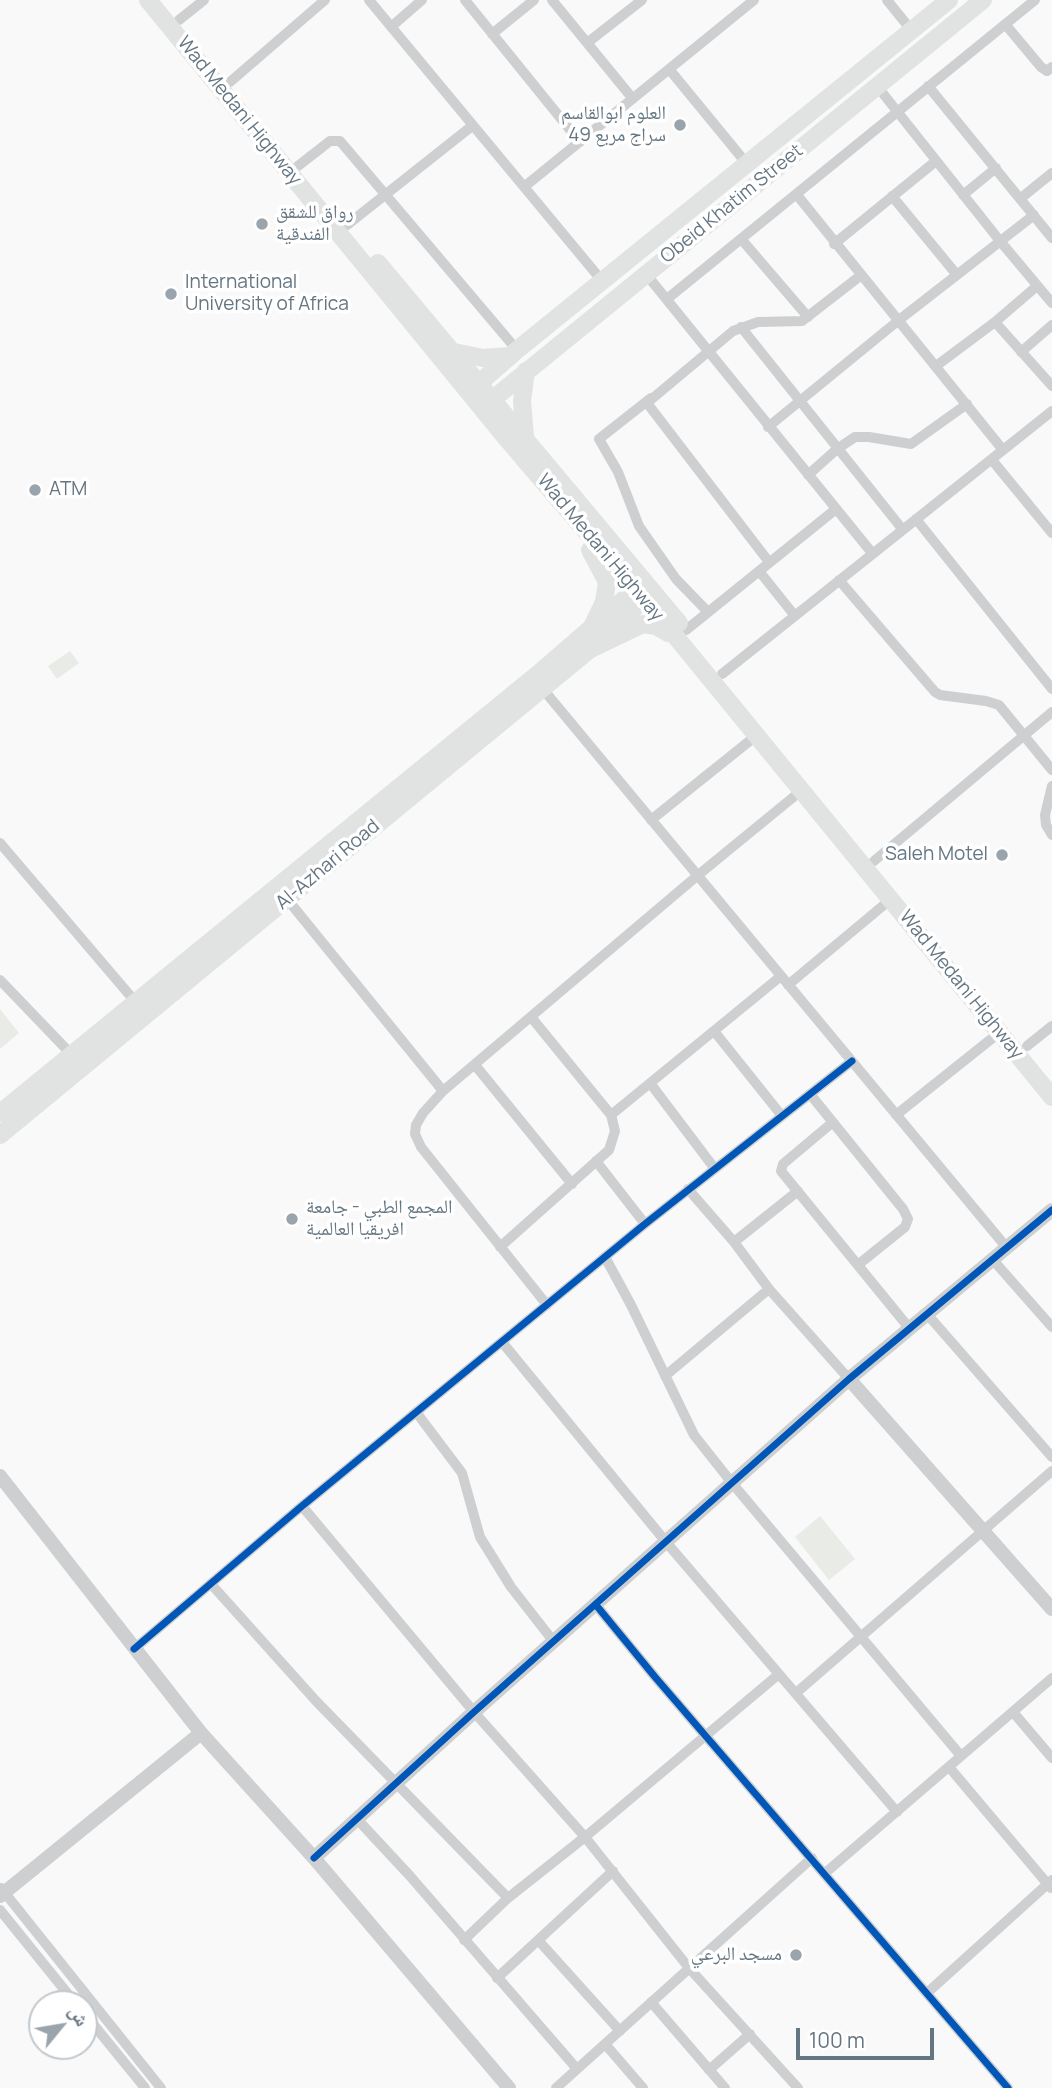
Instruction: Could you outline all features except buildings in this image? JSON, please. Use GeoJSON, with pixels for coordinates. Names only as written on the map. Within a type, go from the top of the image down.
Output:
{"type":"FeatureCollection","features":[{"type":"Feature","properties":{"kind":"main road","name":"Wad Medani Highway"},"geometry":{"type":"LineString","coordinates":[[148,0],[474,387],[525,437],[644,592]]}},
{"type":"Feature","properties":{"kind":"main road","name":"Wad Medani Highway"},"geometry":{"type":"LineString","coordinates":[[163,0],[454,352],[474,387]]}},
{"type":"Feature","properties":{"kind":"main road","name":"Obeid Khatim Street"},"geometry":{"type":"LineString","coordinates":[[474,387],[949,0]]}},
{"type":"Feature","properties":{"kind":"main road","name":"Obeid Khatim Street"},"geometry":{"type":"LineString","coordinates":[[488,403],[983,0]]}},
{"type":"Feature","properties":{"kind":"main road"},"geometry":{"type":"LineString","coordinates":[[454,352],[484,358],[513,353]]}},
{"type":"Feature","properties":{"kind":"main road"},"geometry":{"type":"LineString","coordinates":[[525,437],[522,401],[526,371]]}},
{"type":"Feature","properties":{"kind":"main road","name":"Wad Medani Highway"},"geometry":{"type":"LineString","coordinates":[[488,403],[507,439],[681,634],[722,674],[1052,1077]]}},
{"type":"Feature","properties":{"kind":"main road"},"geometry":{"type":"LineString","coordinates":[[507,439],[512,454],[587,547],[604,574],[607,593],[592,627]]}},
{"type":"Feature","properties":{"kind":"main road","name":"Al-Azhari Road"},"geometry":{"type":"LineString","coordinates":[[0,1113],[72,1055],[141,1009],[287,899],[492,720],[592,627],[644,592]]}},
{"type":"Feature","properties":{"kind":"main road","name":"Al-Azhari Road"},"geometry":{"type":"LineString","coordinates":[[0,1135],[141,1009],[492,720],[542,688],[589,650],[644,592]]}},
{"type":"Feature","properties":{"kind":"main road"},"geometry":{"type":"LineString","coordinates":[[589,650],[643,624],[681,634]]}},
{"type":"Feature","properties":{"kind":"main road","name":"Wad Medani Highway"},"geometry":{"type":"LineString","coordinates":[[681,634],[757,735],[1052,1097]]}},
{"type":"Feature","properties":{"kind":"street"},"geometry":{"type":"LineString","coordinates":[[179,20],[204,0]]}},
{"type":"Feature","properties":{"kind":"street"},"geometry":{"type":"LineString","coordinates":[[230,82],[326,0]]}},
{"type":"Feature","properties":{"kind":"street"},"geometry":{"type":"LineString","coordinates":[[369,0],[603,282]]}},
{"type":"Feature","properties":{"kind":"street"},"geometry":{"type":"LineString","coordinates":[[390,27],[422,0]]}},
{"type":"Feature","properties":{"kind":"street"},"geometry":{"type":"LineString","coordinates":[[465,0],[580,142]]}},
{"type":"Feature","properties":{"kind":"street"},"geometry":{"type":"LineString","coordinates":[[492,34],[534,0]]}},
{"type":"Feature","properties":{"kind":"street"},"geometry":{"type":"LineString","coordinates":[[552,0],[633,99]]}},
{"type":"Feature","properties":{"kind":"street"},"geometry":{"type":"LineString","coordinates":[[587,43],[642,0]]}},
{"type":"Feature","properties":{"kind":"street"},"geometry":{"type":"LineString","coordinates":[[524,187],[754,0]]}},
{"type":"Feature","properties":{"kind":"street"},"geometry":{"type":"LineString","coordinates":[[887,0],[912,30]]}},
{"type":"Feature","properties":{"kind":"street"},"geometry":{"type":"LineString","coordinates":[[667,299],[1035,0]]}},
{"type":"Feature","properties":{"kind":"street"},"geometry":{"type":"LineString","coordinates":[[1005,24],[1041,68],[1047,71],[1052,67]]}},
{"type":"Feature","properties":{"kind":"street"},"geometry":{"type":"LineString","coordinates":[[669,69],[747,164]]}},
{"type":"Feature","properties":{"kind":"street"},"geometry":{"type":"LineString","coordinates":[[877,86],[1052,303]]}},
{"type":"Feature","properties":{"kind":"street"},"geometry":{"type":"LineString","coordinates":[[928,86],[1052,238]]}},
{"type":"Feature","properties":{"kind":"street"},"geometry":{"type":"LineString","coordinates":[[347,225],[472,126]]}},
{"type":"Feature","properties":{"kind":"street"},"geometry":{"type":"LineString","coordinates":[[298,166],[330,141],[335,140],[346,147],[513,353]]}},
{"type":"Feature","properties":{"kind":"street"},"geometry":{"type":"LineString","coordinates":[[834,244],[936,161]]}},
{"type":"Feature","properties":{"kind":"street"},"geometry":{"type":"LineString","coordinates":[[963,195],[996,168]]}},
{"type":"Feature","properties":{"kind":"street"},"geometry":{"type":"LineString","coordinates":[[1021,198],[1052,173]]}},
{"type":"Feature","properties":{"kind":"street"},"geometry":{"type":"LineString","coordinates":[[797,195],[1003,450]]}},
{"type":"Feature","properties":{"kind":"street"},"geometry":{"type":"LineString","coordinates":[[892,197],[957,275]]}},
{"type":"Feature","properties":{"kind":"street"},"geometry":{"type":"LineString","coordinates":[[768,427],[1034,215]]}},
{"type":"Feature","properties":{"kind":"street"},"geometry":{"type":"LineString","coordinates":[[742,240],[808,317]]}},
{"type":"Feature","properties":{"kind":"street"},"geometry":{"type":"LineString","coordinates":[[646,274],[872,553]]}},
{"type":"Feature","properties":{"kind":"street"},"geometry":{"type":"LineString","coordinates":[[708,612],[676,579],[639,526],[618,472],[599,439],[741,327],[758,322],[796,322],[808,317],[860,276]]}},
{"type":"Feature","properties":{"kind":"street"},"geometry":{"type":"LineString","coordinates":[[936,366],[995,322],[1037,286]]}},
{"type":"Feature","properties":{"kind":"street"},"geometry":{"type":"LineString","coordinates":[[995,322],[1052,386]]}},
{"type":"Feature","properties":{"kind":"street"},"geometry":{"type":"LineString","coordinates":[[1021,352],[1052,325]]}},
{"type":"Feature","properties":{"kind":"street"},"geometry":{"type":"LineString","coordinates":[[741,327],[903,530]]}},
{"type":"Feature","properties":{"kind":"street"},"geometry":{"type":"LineString","coordinates":[[668,384],[647,403],[769,562]]}},
{"type":"Feature","properties":{"kind":"street"},"geometry":{"type":"LineString","coordinates":[[808,475],[837,449],[855,438],[911,444],[967,404]]}},
{"type":"Feature","properties":{"kind":"street"},"geometry":{"type":"LineString","coordinates":[[722,674],[1052,411]]}},
{"type":"Feature","properties":{"kind":"street"},"geometry":{"type":"LineString","coordinates":[[992,460],[1052,533]]}},
{"type":"Feature","properties":{"kind":"street"},"geometry":{"type":"LineString","coordinates":[[681,634],[836,509]]}},
{"type":"Feature","properties":{"kind":"street"},"geometry":{"type":"LineString","coordinates":[[916,519],[1052,689]]}},
{"type":"Feature","properties":{"kind":"street"},"geometry":{"type":"LineString","coordinates":[[759,570],[795,616]]}},
{"type":"Feature","properties":{"kind":"street"},"geometry":{"type":"LineString","coordinates":[[839,580],[935,692],[948,697],[999,705],[1052,770]]}},
{"type":"Feature","properties":{"kind":"street"},"geometry":{"type":"LineString","coordinates":[[542,688],[1007,1248]]}},
{"type":"Feature","properties":{"kind":"street"},"geometry":{"type":"LineString","coordinates":[[874,861],[1052,712]]}},
{"type":"Feature","properties":{"kind":"street"},"geometry":{"type":"LineString","coordinates":[[651,820],[757,735]]}},
{"type":"Feature","properties":{"kind":"street"},"geometry":{"type":"LineString","coordinates":[[1052,786],[1045,815],[1046,825],[1052,835]]}},
{"type":"Feature","properties":{"kind":"street"},"geometry":{"type":"LineString","coordinates":[[547,1305],[421,1147],[415,1134],[416,1125],[443,1091],[802,790]]}},
{"type":"Feature","properties":{"kind":"street"},"geometry":{"type":"LineString","coordinates":[[0,843],[141,1009]]}},
{"type":"Feature","properties":{"kind":"street"},"geometry":{"type":"LineString","coordinates":[[287,899],[443,1091]]}},
{"type":"Feature","properties":{"kind":"street"},"geometry":{"type":"LineString","coordinates":[[611,1115],[714,1031],[785,981],[891,899]]}},
{"type":"Feature","properties":{"kind":"street"},"geometry":{"type":"LineString","coordinates":[[0,980],[72,1055]]}},
{"type":"Feature","properties":{"kind":"street"},"geometry":{"type":"LineString","coordinates":[[500,1247],[609,1150],[614,1139],[614,1122],[611,1115],[531,1017]]}},
{"type":"Feature","properties":{"kind":"street"},"geometry":{"type":"LineString","coordinates":[[1027,1046],[1052,1026]]}},
{"type":"Feature","properties":{"kind":"street"},"geometry":{"type":"LineString","coordinates":[[714,1031],[782,1116]]}},
{"type":"Feature","properties":{"kind":"street"},"geometry":{"type":"LineString","coordinates":[[896,1115],[1000,1032]]}},
{"type":"Feature","properties":{"kind":"street"},"geometry":{"type":"LineString","coordinates":[[134,1649],[302,1506],[645,1224],[852,1061]]}},
{"type":"Feature","properties":{"kind":"street"},"geometry":{"type":"LineString","coordinates":[[475,1065],[572,1184]]}},
{"type":"Feature","properties":{"kind":"street"},"geometry":{"type":"LineString","coordinates":[[650,1083],[715,1168]]}},
{"type":"Feature","properties":{"kind":"street"},"geometry":{"type":"LineString","coordinates":[[810,1094],[903,1209],[908,1219],[905,1227],[859,1264]]}},
{"type":"Feature","properties":{"kind":"street"},"geometry":{"type":"LineString","coordinates":[[833,1122],[781,1167],[782,1171],[910,1329]]}},
{"type":"Feature","properties":{"kind":"street"},"geometry":{"type":"LineString","coordinates":[[596,1161],[645,1224]]}},
{"type":"Feature","properties":{"kind":"street"},"geometry":{"type":"LineString","coordinates":[[688,1189],[734,1242],[769,1289],[1052,1609]]}},
{"type":"Feature","properties":{"kind":"street"},"geometry":{"type":"LineString","coordinates":[[734,1242],[798,1191]]}},
{"type":"Feature","properties":{"kind":"street"},"geometry":{"type":"LineString","coordinates":[[314,1858],[849,1379],[1052,1210]]}},
{"type":"Feature","properties":{"kind":"street"},"geometry":{"type":"LineString","coordinates":[[605,1257],[694,1435],[961,1756]]}},
{"type":"Feature","properties":{"kind":"street"},"geometry":{"type":"LineString","coordinates":[[993,1260],[1052,1326]]}},
{"type":"Feature","properties":{"kind":"street"},"geometry":{"type":"LineString","coordinates":[[665,1376],[769,1289]]}},
{"type":"Feature","properties":{"kind":"street"},"geometry":{"type":"LineString","coordinates":[[927,1314],[1052,1457]]}},
{"type":"Feature","properties":{"kind":"street"},"geometry":{"type":"LineString","coordinates":[[502,1342],[666,1542],[897,1812]]}},
{"type":"Feature","properties":{"kind":"street"},"geometry":{"type":"LineString","coordinates":[[416,1412],[462,1473],[480,1537],[511,1587],[554,1642]]}},
{"type":"Feature","properties":{"kind":"street"},"geometry":{"type":"LineString","coordinates":[[796,1693],[1052,1471]]}},
{"type":"Feature","properties":{"kind":"street"},"geometry":{"type":"LineString","coordinates":[[0,1476],[201,1733],[314,1858],[509,2088]]}},
{"type":"Feature","properties":{"kind":"street"},"geometry":{"type":"LineString","coordinates":[[302,1506],[474,1712],[613,1871],[690,1968],[798,2088]]}},
{"type":"Feature","properties":{"kind":"street"},"geometry":{"type":"LineString","coordinates":[[211,1584],[316,1701],[508,1898]]}},
{"type":"Feature","properties":{"kind":"street"},"geometry":{"type":"LineString","coordinates":[[596,1605],[1008,2088]]}},
{"type":"Feature","properties":{"kind":"street"},"geometry":{"type":"LineString","coordinates":[[464,1940],[508,1898],[585,1838],[779,1674]]}},
{"type":"Feature","properties":{"kind":"street"},"geometry":{"type":"LineString","coordinates":[[824,1874],[1052,1678]]}},
{"type":"Feature","properties":{"kind":"street"},"geometry":{"type":"LineString","coordinates":[[1013,1712],[1052,1758]]}},
{"type":"Feature","properties":{"kind":"street"},"geometry":{"type":"LineString","coordinates":[[162,2088],[1,1892],[201,1733]]}},
{"type":"Feature","properties":{"kind":"street"},"geometry":{"type":"LineString","coordinates":[[927,1993],[1051,1884],[949,1767]]}},
{"type":"Feature","properties":{"kind":"street"},"geometry":{"type":"LineString","coordinates":[[357,1819],[410,1875],[577,2069]]}},
{"type":"Feature","properties":{"kind":"street"},"geometry":{"type":"LineString","coordinates":[[556,2088],[811,1858]]}},
{"type":"Feature","properties":{"kind":"street"},"geometry":{"type":"LineString","coordinates":[[496,1978],[613,1871]]}},
{"type":"Feature","properties":{"kind":"street"},"geometry":{"type":"LineString","coordinates":[[0,1910],[65,1990]]}},
{"type":"Feature","properties":{"kind":"street"},"geometry":{"type":"LineString","coordinates":[[538,1940],[620,2031]]}},
{"type":"Feature","properties":{"kind":"street"},"geometry":{"type":"LineString","coordinates":[[651,2002],[725,2088]]}},
{"type":"Feature","properties":{"kind":"street"},"geometry":{"type":"LineString","coordinates":[[98,2030],[145,2088]]}},
{"type":"Feature","properties":{"kind":"street"},"geometry":{"type":"LineString","coordinates":[[709,2070],[750,2034]]}},
{"type":"Feature","properties":{"kind":"street"},"geometry":{"type":"LineString","coordinates":[[605,2044],[643,2088]]}},
{"type":"Feature","properties":{"kind":"shaded area"},"geometry":{"type":"Polygon","coordinates":[[[70,651],[79,663],[57,679],[48,666],[70,651]]]}},
{"type":"Feature","properties":{"kind":"shaded area"},"geometry":{"type":"Polygon","coordinates":[[[0,1009],[19,1033],[0,1049],[0,1009]]]}},
{"type":"Feature","properties":{"kind":"shaded area"},"geometry":{"type":"Polygon","coordinates":[[[820,1516],[855,1559],[829,1580],[795,1537],[820,1516]]]}},
{"type":"Feature","properties":{"kind":"cycle path"},"geometry":{"type":"LineString","coordinates":[[134,1649],[302,1506],[645,1224],[852,1061]]}},
{"type":"Feature","properties":{"kind":"cycle path"},"geometry":{"type":"LineString","coordinates":[[314,1858],[849,1379],[1052,1210]]}},
{"type":"Feature","properties":{"kind":"cycle path"},"geometry":{"type":"LineString","coordinates":[[596,1605],[1008,2088]]}},
{"type":"Feature","properties":{"kind":"place","name":"العلوم ابوالقاسم سراج مربع 49"},"geometry":{"type":"Point","coordinates":[680,125]}},
{"type":"Feature","properties":{"kind":"place","name":"رواق للشقق الفندقية"},"geometry":{"type":"Point","coordinates":[262,224]}},
{"type":"Feature","properties":{"kind":"place","name":"International University of Africa"},"geometry":{"type":"Point","coordinates":[171,294]}},
{"type":"Feature","properties":{"kind":"place","name":"ATM"},"geometry":{"type":"Point","coordinates":[35,490]}},
{"type":"Feature","properties":{"kind":"place","name":"Saleh Motel"},"geometry":{"type":"Point","coordinates":[1002,855]}},
{"type":"Feature","properties":{"kind":"place","name":"المجمع الطبي - جامعة افريقيا العالمية"},"geometry":{"type":"Point","coordinates":[292,1219]}},
{"type":"Feature","properties":{"kind":"place","name":"مسجد البرعي"},"geometry":{"type":"Point","coordinates":[796,1955]}}]}
